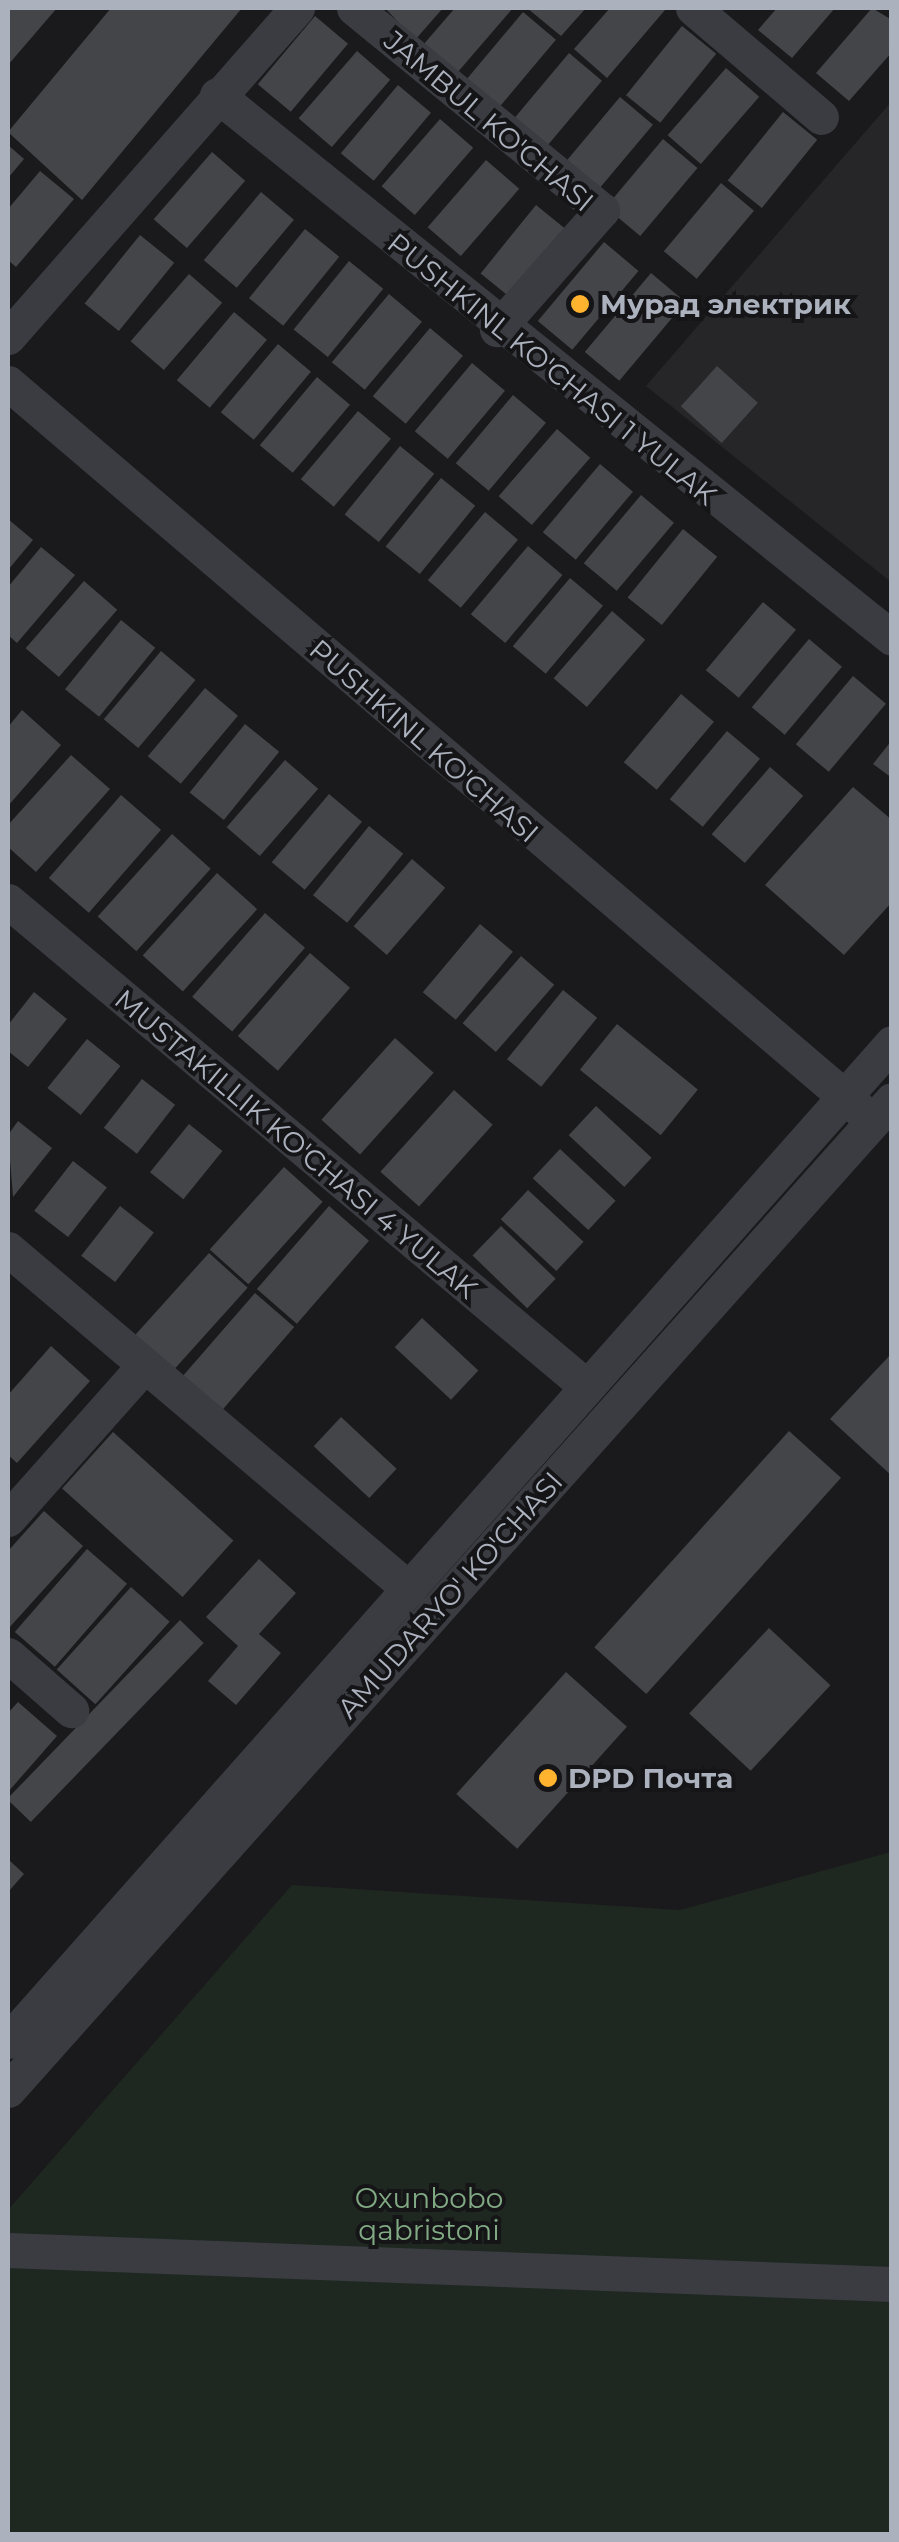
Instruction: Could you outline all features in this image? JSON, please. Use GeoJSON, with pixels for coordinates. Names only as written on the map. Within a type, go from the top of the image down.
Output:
{"type":"FeatureCollection","features":[{"type":"Feature","properties":{"kind":"street"},"geometry":{"type":"LineString","coordinates":[[8,337],[297,8]]}},
{"type":"Feature","properties":{"kind":"street","name":"JAMBUL KO'CHASI"},"geometry":{"type":"LineString","coordinates":[[354,8],[602,210],[497,329]]}},
{"type":"Feature","properties":{"kind":"street"},"geometry":{"type":"LineString","coordinates":[[694,8],[821,117]]}},
{"type":"Feature","properties":{"kind":"street","name":"PUSHKINL KO'CHASI 1 YULAK"},"geometry":{"type":"LineString","coordinates":[[217,95],[497,329],[892,638]]}},
{"type":"Feature","properties":{"kind":"street","name":"PUSHKINL KO'CHASI"},"geometry":{"type":"LineString","coordinates":[[8,383],[844,1096],[883,1110]]}},
{"type":"Feature","properties":{"kind":"street","name":"MUSTAKILLIK KO'CHASI 4 YULAK"},"geometry":{"type":"LineString","coordinates":[[8,901],[586,1386]]}},
{"type":"Feature","properties":{"kind":"street"},"geometry":{"type":"LineString","coordinates":[[8,2041],[892,1043]]}},
{"type":"Feature","properties":{"kind":"street","name":"AMUDARYO' KO'CHASI"},"geometry":{"type":"LineString","coordinates":[[8,2090],[883,1110]]}},
{"type":"Feature","properties":{"kind":"street"},"geometry":{"type":"LineString","coordinates":[[8,1249],[409,1589]]}},
{"type":"Feature","properties":{"kind":"street"},"geometry":{"type":"LineString","coordinates":[[8,1519],[144,1366]]}},
{"type":"Feature","properties":{"kind":"street"},"geometry":{"type":"LineString","coordinates":[[8,1655],[71,1710]]}},
{"type":"Feature","properties":{"kind":"street"},"geometry":{"type":"LineString","coordinates":[[8,2250],[892,2284]]}},
{"type":"Feature","properties":{"kind":"shaded area"},"geometry":{"type":"Polygon","coordinates":[[[891,102],[891,582],[646,386],[891,102]]]}},
{"type":"Feature","properties":{"kind":"green space","name":"Oxunbobo qabristoni"},"geometry":{"type":"Polygon","coordinates":[[[891,1852],[891,2534],[8,2534],[8,2210],[292,1885],[680,1910],[891,1852]]]}},
{"type":"Feature","properties":{"kind":"building"},"geometry":{"type":"Polygon","coordinates":[[[8,8],[57,8],[8,65],[8,8]]]}},
{"type":"Feature","properties":{"kind":"building"},"geometry":{"type":"Polygon","coordinates":[[[111,8],[242,8],[82,200],[8,132],[111,8]]]}},
{"type":"Feature","properties":{"kind":"building"},"geometry":{"type":"Polygon","coordinates":[[[385,8],[443,8],[415,40],[385,8]]]}},
{"type":"Feature","properties":{"kind":"building"},"geometry":{"type":"Polygon","coordinates":[[[455,8],[513,8],[457,73],[423,45],[455,8]]]}},
{"type":"Feature","properties":{"kind":"building"},"geometry":{"type":"Polygon","coordinates":[[[527,8],[586,8],[561,36],[527,8]]]}},
{"type":"Feature","properties":{"kind":"building"},"geometry":{"type":"Polygon","coordinates":[[[610,8],[665,10],[607,78],[574,49],[610,8]]]}},
{"type":"Feature","properties":{"kind":"building"},"geometry":{"type":"Polygon","coordinates":[[[777,8],[835,8],[792,58],[758,30],[777,8]]]}},
{"type":"Feature","properties":{"kind":"building"},"geometry":{"type":"Polygon","coordinates":[[[872,8],[892,20],[892,52],[849,101],[816,73],[872,8]]]}},
{"type":"Feature","properties":{"kind":"building"},"geometry":{"type":"Polygon","coordinates":[[[523,12],[556,40],[499,108],[466,80],[523,12]]]}},
{"type":"Feature","properties":{"kind":"building"},"geometry":{"type":"Polygon","coordinates":[[[315,16],[348,44],[291,112],[258,84],[315,16]]]}},
{"type":"Feature","properties":{"kind":"building"},"geometry":{"type":"Polygon","coordinates":[[[682,26],[716,54],[660,123],[626,95],[682,26]]]}},
{"type":"Feature","properties":{"kind":"building"},"geometry":{"type":"Polygon","coordinates":[[[357,51],[390,80],[332,147],[299,118],[357,51]]]}},
{"type":"Feature","properties":{"kind":"building"},"geometry":{"type":"Polygon","coordinates":[[[569,53],[602,81],[545,149],[512,121],[569,53]]]}},
{"type":"Feature","properties":{"kind":"building"},"geometry":{"type":"Polygon","coordinates":[[[726,68],[759,97],[701,164],[668,135],[726,68]]]}},
{"type":"Feature","properties":{"kind":"building"},"geometry":{"type":"Polygon","coordinates":[[[398,85],[431,113],[374,181],[341,153],[398,85]]]}},
{"type":"Feature","properties":{"kind":"building"},"geometry":{"type":"Polygon","coordinates":[[[620,97],[653,125],[596,193],[563,165],[620,97]]]}},
{"type":"Feature","properties":{"kind":"building"},"geometry":{"type":"Polygon","coordinates":[[[783,112],[817,140],[762,208],[728,180],[783,112]]]}},
{"type":"Feature","properties":{"kind":"building"},"geometry":{"type":"Polygon","coordinates":[[[440,119],[473,148],[415,215],[382,186],[440,119]]]}},
{"type":"Feature","properties":{"kind":"building"},"geometry":{"type":"Polygon","coordinates":[[[663,139],[697,168],[640,236],[606,207],[663,139]]]}},
{"type":"Feature","properties":{"kind":"building"},"geometry":{"type":"Polygon","coordinates":[[[8,145],[24,159],[8,178],[8,145]]]}},
{"type":"Feature","properties":{"kind":"building"},"geometry":{"type":"Polygon","coordinates":[[[212,152],[245,181],[187,248],[154,219],[212,152]]]}},
{"type":"Feature","properties":{"kind":"building"},"geometry":{"type":"Polygon","coordinates":[[[486,160],[519,189],[461,256],[428,227],[486,160]]]}},
{"type":"Feature","properties":{"kind":"building"},"geometry":{"type":"Polygon","coordinates":[[[40,171],[74,199],[16,267],[8,260],[8,209],[40,171]]]}},
{"type":"Feature","properties":{"kind":"building"},"geometry":{"type":"Polygon","coordinates":[[[721,183],[754,211],[697,279],[664,251],[721,183]]]}},
{"type":"Feature","properties":{"kind":"building"},"geometry":{"type":"Polygon","coordinates":[[[261,192],[294,220],[237,288],[204,260],[261,192]]]}},
{"type":"Feature","properties":{"kind":"building"},"geometry":{"type":"Polygon","coordinates":[[[536,205],[570,233],[515,301],[481,273],[536,205]]]}},
{"type":"Feature","properties":{"kind":"building"},"geometry":{"type":"Polygon","coordinates":[[[305,229],[339,257],[283,326],[249,298],[305,229]]]}},
{"type":"Feature","properties":{"kind":"building"},"geometry":{"type":"Polygon","coordinates":[[[140,235],[174,263],[119,331],[85,303],[140,235]]]}},
{"type":"Feature","properties":{"kind":"building"},"geometry":{"type":"Polygon","coordinates":[[[604,242],[638,271],[572,350],[538,321],[604,242]]]}},
{"type":"Feature","properties":{"kind":"building"},"geometry":{"type":"Polygon","coordinates":[[[349,261],[383,289],[328,357],[294,329],[349,261]]]}},
{"type":"Feature","properties":{"kind":"building"},"geometry":{"type":"Polygon","coordinates":[[[651,273],[685,302],[619,381],[585,352],[651,273]]]}},
{"type":"Feature","properties":{"kind":"building"},"geometry":{"type":"Polygon","coordinates":[[[189,274],[222,303],[164,370],[131,341],[189,274]]]}},
{"type":"Feature","properties":{"kind":"building"},"geometry":{"type":"Polygon","coordinates":[[[389,294],[422,322],[365,390],[332,362],[389,294]]]}},
{"type":"Feature","properties":{"kind":"building"},"geometry":{"type":"Polygon","coordinates":[[[234,312],[267,340],[210,408],[177,380],[234,312]]]}},
{"type":"Feature","properties":{"kind":"building"},"geometry":{"type":"Polygon","coordinates":[[[430,328],[463,356],[406,424],[373,396],[430,328]]]}},
{"type":"Feature","properties":{"kind":"building"},"geometry":{"type":"Polygon","coordinates":[[[278,344],[311,372],[254,440],[221,412],[278,344]]]}},
{"type":"Feature","properties":{"kind":"building"},"geometry":{"type":"Polygon","coordinates":[[[472,363],[505,391],[448,459],[415,431],[472,363]]]}},
{"type":"Feature","properties":{"kind":"building"},"geometry":{"type":"Polygon","coordinates":[[[717,366],[758,403],[722,443],[681,406],[717,366]]]}},
{"type":"Feature","properties":{"kind":"building"},"geometry":{"type":"Polygon","coordinates":[[[317,377],[350,405],[293,473],[260,445],[317,377]]]}},
{"type":"Feature","properties":{"kind":"building"},"geometry":{"type":"Polygon","coordinates":[[[513,395],[546,423],[489,491],[456,463],[513,395]]]}},
{"type":"Feature","properties":{"kind":"building"},"geometry":{"type":"Polygon","coordinates":[[[358,411],[391,439],[334,507],[301,479],[358,411]]]}},
{"type":"Feature","properties":{"kind":"building"},"geometry":{"type":"Polygon","coordinates":[[[557,429],[590,458],[532,525],[499,496],[557,429]]]}},
{"type":"Feature","properties":{"kind":"building"},"geometry":{"type":"Polygon","coordinates":[[[400,446],[434,474],[379,542],[345,514],[400,446]]]}},
{"type":"Feature","properties":{"kind":"building"},"geometry":{"type":"Polygon","coordinates":[[[600,464],[633,492],[576,560],[543,532],[600,464]]]}},
{"type":"Feature","properties":{"kind":"building"},"geometry":{"type":"Polygon","coordinates":[[[441,478],[475,506],[420,574],[386,546],[441,478]]]}},
{"type":"Feature","properties":{"kind":"building"},"geometry":{"type":"Polygon","coordinates":[[[641,495],[674,523],[617,591],[584,563],[641,495]]]}},
{"type":"Feature","properties":{"kind":"building"},"geometry":{"type":"Polygon","coordinates":[[[485,512],[518,540],[461,608],[428,580],[485,512]]]}},
{"type":"Feature","properties":{"kind":"building"},"geometry":{"type":"Polygon","coordinates":[[[8,519],[33,540],[8,570],[8,519]]]}},
{"type":"Feature","properties":{"kind":"building"},"geometry":{"type":"Polygon","coordinates":[[[683,529],[717,557],[662,625],[628,597],[683,529]]]}},
{"type":"Feature","properties":{"kind":"building"},"geometry":{"type":"Polygon","coordinates":[[[528,546],[562,575],[505,643],[471,614],[528,546]]]}},
{"type":"Feature","properties":{"kind":"building"},"geometry":{"type":"Polygon","coordinates":[[[41,547],[75,575],[17,643],[8,635],[8,587],[41,547]]]}},
{"type":"Feature","properties":{"kind":"building"},"geometry":{"type":"Polygon","coordinates":[[[570,578],[603,606],[546,674],[513,646],[570,578]]]}},
{"type":"Feature","properties":{"kind":"building"},"geometry":{"type":"Polygon","coordinates":[[[84,581],[117,610],[59,677],[26,648],[84,581]]]}},
{"type":"Feature","properties":{"kind":"building"},"geometry":{"type":"Polygon","coordinates":[[[763,602],[796,630],[739,698],[706,670],[763,602]]]}},
{"type":"Feature","properties":{"kind":"building"},"geometry":{"type":"Polygon","coordinates":[[[612,611],[645,640],[587,707],[554,678],[612,611]]]}},
{"type":"Feature","properties":{"kind":"building"},"geometry":{"type":"Polygon","coordinates":[[[121,620],[155,648],[99,717],[65,689],[121,620]]]}},
{"type":"Feature","properties":{"kind":"building"},"geometry":{"type":"Polygon","coordinates":[[[809,639],[842,667],[785,735],[752,707],[809,639]]]}},
{"type":"Feature","properties":{"kind":"building"},"geometry":{"type":"Polygon","coordinates":[[[161,651],[195,680],[138,748],[104,719],[161,651]]]}},
{"type":"Feature","properties":{"kind":"building"},"geometry":{"type":"Polygon","coordinates":[[[853,676],[886,704],[829,772],[796,744],[853,676]]]}},
{"type":"Feature","properties":{"kind":"building"},"geometry":{"type":"Polygon","coordinates":[[[205,688],[238,716],[181,784],[148,756],[205,688]]]}},
{"type":"Feature","properties":{"kind":"building"},"geometry":{"type":"Polygon","coordinates":[[[681,694],[714,722],[657,790],[624,762],[681,694]]]}},
{"type":"Feature","properties":{"kind":"building"},"geometry":{"type":"Polygon","coordinates":[[[22,710],[61,745],[8,806],[8,727],[22,710]]]}},
{"type":"Feature","properties":{"kind":"building"},"geometry":{"type":"Polygon","coordinates":[[[245,724],[279,752],[224,820],[190,792],[245,724]]]}},
{"type":"Feature","properties":{"kind":"building"},"geometry":{"type":"Polygon","coordinates":[[[727,731],[760,759],[703,827],[670,799],[727,731]]]}},
{"type":"Feature","properties":{"kind":"building"},"geometry":{"type":"Polygon","coordinates":[[[892,740],[892,778],[873,764],[892,740]]]}},
{"type":"Feature","properties":{"kind":"building"},"geometry":{"type":"Polygon","coordinates":[[[71,755],[110,789],[36,872],[8,847],[8,825],[71,755]]]}},
{"type":"Feature","properties":{"kind":"building"},"geometry":{"type":"Polygon","coordinates":[[[285,760],[318,789],[260,856],[227,827],[285,760]]]}},
{"type":"Feature","properties":{"kind":"building"},"geometry":{"type":"Polygon","coordinates":[[[770,767],[803,796],[745,863],[712,834],[770,767]]]}},
{"type":"Feature","properties":{"kind":"building"},"geometry":{"type":"Polygon","coordinates":[[[853,787],[892,820],[892,902],[844,955],[765,885],[853,787]]]}},
{"type":"Feature","properties":{"kind":"building"},"geometry":{"type":"Polygon","coordinates":[[[329,794],[362,822],[305,890],[272,862],[329,794]]]}},
{"type":"Feature","properties":{"kind":"building"},"geometry":{"type":"Polygon","coordinates":[[[121,795],[161,830],[89,913],[49,878],[121,795]]]}},
{"type":"Feature","properties":{"kind":"building"},"geometry":{"type":"Polygon","coordinates":[[[369,826],[403,854],[347,923],[313,895],[369,826]]]}},
{"type":"Feature","properties":{"kind":"building"},"geometry":{"type":"Polygon","coordinates":[[[172,834],[211,869],[136,951],[98,916],[172,834]]]}},
{"type":"Feature","properties":{"kind":"building"},"geometry":{"type":"Polygon","coordinates":[[[412,859],[445,888],[387,955],[354,926],[412,859]]]}},
{"type":"Feature","properties":{"kind":"building"},"geometry":{"type":"Polygon","coordinates":[[[217,873],[257,909],[183,992],[143,955],[217,873]]]}},
{"type":"Feature","properties":{"kind":"building"},"geometry":{"type":"Polygon","coordinates":[[[265,913],[305,948],[232,1032],[192,997],[265,913]]]}},
{"type":"Feature","properties":{"kind":"building"},"geometry":{"type":"Polygon","coordinates":[[[480,924],[513,952],[456,1020],[423,992],[480,924]]]}},
{"type":"Feature","properties":{"kind":"building"},"geometry":{"type":"Polygon","coordinates":[[[310,953],[350,988],[278,1071],[238,1036],[310,953]]]}},
{"type":"Feature","properties":{"kind":"building"},"geometry":{"type":"Polygon","coordinates":[[[521,956],[554,985],[496,1052],[463,1023],[521,956]]]}},
{"type":"Feature","properties":{"kind":"building"},"geometry":{"type":"Polygon","coordinates":[[[563,990],[597,1018],[541,1087],[507,1059],[563,990]]]}},
{"type":"Feature","properties":{"kind":"building"},"geometry":{"type":"Polygon","coordinates":[[[34,992],[67,1019],[28,1067],[8,1051],[8,1025],[34,992]]]}},
{"type":"Feature","properties":{"kind":"building"},"geometry":{"type":"Polygon","coordinates":[[[617,1024],[698,1089],[661,1135],[580,1070],[617,1024]]]}},
{"type":"Feature","properties":{"kind":"building"},"geometry":{"type":"Polygon","coordinates":[[[395,1038],[434,1073],[360,1155],[321,1120],[395,1038]]]}},
{"type":"Feature","properties":{"kind":"building"},"geometry":{"type":"Polygon","coordinates":[[[87,1039],[120,1066],[81,1115],[47,1088],[87,1039]]]}},
{"type":"Feature","properties":{"kind":"building"},"geometry":{"type":"Polygon","coordinates":[[[142,1079],[175,1105],[137,1154],[104,1128],[142,1079]]]}},
{"type":"Feature","properties":{"kind":"building"},"geometry":{"type":"Polygon","coordinates":[[[454,1090],[493,1125],[419,1207],[380,1172],[454,1090]]]}},
{"type":"Feature","properties":{"kind":"building"},"geometry":{"type":"Polygon","coordinates":[[[596,1106],[652,1158],[624,1187],[569,1135],[596,1106]]]}},
{"type":"Feature","properties":{"kind":"building"},"geometry":{"type":"Polygon","coordinates":[[[18,1121],[52,1148],[13,1197],[8,1135],[18,1121]]]}},
{"type":"Feature","properties":{"kind":"building"},"geometry":{"type":"Polygon","coordinates":[[[189,1124],[222,1151],[183,1199],[150,1172],[189,1124]]]}},
{"type":"Feature","properties":{"kind":"building"},"geometry":{"type":"Polygon","coordinates":[[[560,1149],[616,1201],[588,1230],[533,1178],[560,1149]]]}},
{"type":"Feature","properties":{"kind":"building"},"geometry":{"type":"Polygon","coordinates":[[[73,1161],[107,1187],[68,1237],[34,1211],[73,1161]]]}},
{"type":"Feature","properties":{"kind":"building"},"geometry":{"type":"Polygon","coordinates":[[[284,1167],[323,1202],[248,1284],[210,1249],[284,1167]]]}},
{"type":"Feature","properties":{"kind":"building"},"geometry":{"type":"Polygon","coordinates":[[[528,1190],[584,1242],[556,1271],[501,1219],[528,1190]]]}},
{"type":"Feature","properties":{"kind":"building"},"geometry":{"type":"Polygon","coordinates":[[[120,1206],[154,1232],[115,1282],[81,1256],[120,1206]]]}},
{"type":"Feature","properties":{"kind":"building"},"geometry":{"type":"Polygon","coordinates":[[[329,1206],[369,1241],[297,1324],[257,1289],[329,1206]]]}},
{"type":"Feature","properties":{"kind":"building"},"geometry":{"type":"Polygon","coordinates":[[[501,1226],[556,1279],[527,1308],[473,1255],[501,1226]]]}},
{"type":"Feature","properties":{"kind":"building"},"geometry":{"type":"Polygon","coordinates":[[[209,1253],[248,1288],[173,1370],[135,1335],[209,1253]]]}},
{"type":"Feature","properties":{"kind":"building"},"geometry":{"type":"Polygon","coordinates":[[[255,1293],[294,1327],[221,1411],[182,1377],[255,1293]]]}},
{"type":"Feature","properties":{"kind":"building"},"geometry":{"type":"Polygon","coordinates":[[[422,1318],[478,1371],[451,1400],[395,1347],[422,1318]]]}},
{"type":"Feature","properties":{"kind":"building"},"geometry":{"type":"Polygon","coordinates":[[[51,1346],[90,1381],[17,1463],[8,1455],[8,1395],[51,1346]]]}},
{"type":"Feature","properties":{"kind":"building"},"geometry":{"type":"Polygon","coordinates":[[[892,1353],[892,1476],[830,1419],[892,1353]]]}},
{"type":"Feature","properties":{"kind":"building"},"geometry":{"type":"Polygon","coordinates":[[[341,1417],[397,1469],[369,1498],[314,1446],[341,1417]]]}},
{"type":"Feature","properties":{"kind":"building"},"geometry":{"type":"Polygon","coordinates":[[[789,1431],[841,1478],[646,1694],[594,1647],[789,1431]]]}},
{"type":"Feature","properties":{"kind":"building"},"geometry":{"type":"Polygon","coordinates":[[[113,1432],[233,1540],[183,1597],[62,1488],[113,1432]]]}},
{"type":"Feature","properties":{"kind":"building"},"geometry":{"type":"Polygon","coordinates":[[[44,1511],[83,1546],[8,1629],[8,1551],[44,1511]]]}},
{"type":"Feature","properties":{"kind":"building"},"geometry":{"type":"Polygon","coordinates":[[[87,1549],[127,1584],[55,1667],[15,1632],[87,1549]]]}},
{"type":"Feature","properties":{"kind":"building"},"geometry":{"type":"Polygon","coordinates":[[[259,1559],[296,1593],[259,1634],[281,1653],[236,1705],[208,1681],[238,1646],[206,1617],[259,1559]]]}},
{"type":"Feature","properties":{"kind":"building"},"geometry":{"type":"Polygon","coordinates":[[[131,1587],[170,1622],[95,1704],[57,1669],[131,1587]]]}},
{"type":"Feature","properties":{"kind":"building"},"geometry":{"type":"Polygon","coordinates":[[[180,1620],[204,1643],[31,1822],[8,1798],[180,1620]]]}},
{"type":"Feature","properties":{"kind":"building"},"geometry":{"type":"Polygon","coordinates":[[[769,1628],[830,1685],[751,1771],[689,1714],[769,1628]]]}},
{"type":"Feature","properties":{"kind":"building"},"geometry":{"type":"Polygon","coordinates":[[[566,1672],[627,1727],[517,1849],[456,1794],[566,1672]]]}},
{"type":"Feature","properties":{"kind":"building"},"geometry":{"type":"Polygon","coordinates":[[[18,1702],[57,1736],[8,1792],[8,1713],[18,1702]]]}},
{"type":"Feature","properties":{"kind":"building"},"geometry":{"type":"Polygon","coordinates":[[[8,1859],[24,1874],[8,1892],[8,1859]]]}},
{"type":"Feature","properties":{"kind":"place","name":"Мурад электрик"},"geometry":{"type":"Point","coordinates":[580,304]}},
{"type":"Feature","properties":{"kind":"place","name":"DPD Почта"},"geometry":{"type":"Point","coordinates":[548,1778]}}]}
